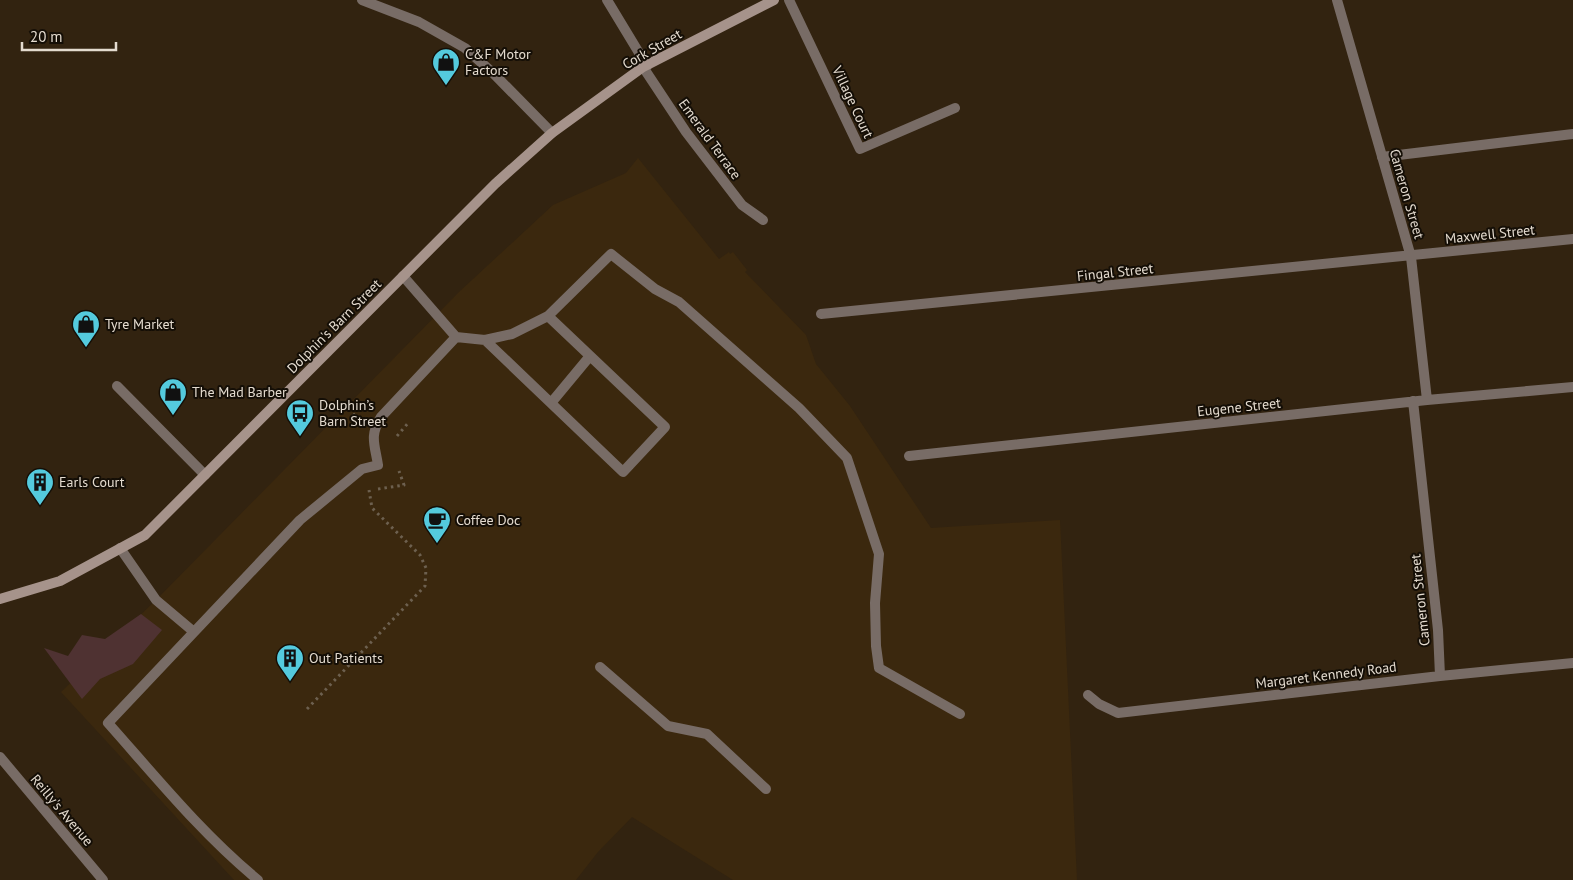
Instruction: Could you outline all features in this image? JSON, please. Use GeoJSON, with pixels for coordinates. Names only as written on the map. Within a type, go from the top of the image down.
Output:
{"type":"FeatureCollection","features":[{"type":"Feature","properties":{"kind":"main road","name":"Cork Street"},"geometry":{"type":"LineString","coordinates":[[552,133],[645,67],[774,0]]}},
{"type":"Feature","properties":{"kind":"main road","name":"Dolphin's Barn Street"},"geometry":{"type":"LineString","coordinates":[[0,599],[60,581],[145,534],[495,184],[552,133]]}},
{"type":"Feature","properties":{"kind":"street"},"geometry":{"type":"LineString","coordinates":[[362,0],[419,22],[465,48],[494,74],[552,133]]}},
{"type":"Feature","properties":{"kind":"street","name":"Emerald Terrace"},"geometry":{"type":"LineString","coordinates":[[607,0],[645,67],[686,132],[742,205],[763,220]]}},
{"type":"Feature","properties":{"kind":"street","name":"Village Court"},"geometry":{"type":"LineString","coordinates":[[789,0],[860,150],[955,108]]}},
{"type":"Feature","properties":{"kind":"street","name":"Cameron Street"},"geometry":{"type":"LineString","coordinates":[[1337,0],[1411,257],[1427,400]]}},
{"type":"Feature","properties":{"kind":"street"},"geometry":{"type":"LineString","coordinates":[[1382,157],[1573,134]]}},
{"type":"Feature","properties":{"kind":"street","name":"Maxwell Street"},"geometry":{"type":"LineString","coordinates":[[1411,257],[1573,239]]}},
{"type":"Feature","properties":{"kind":"street"},"geometry":{"type":"LineString","coordinates":[[403,276],[456,337],[485,340],[512,334],[548,316],[612,254],[655,289],[679,302],[799,408],[847,458],[879,554],[875,604],[876,646],[879,668],[960,714]]}},
{"type":"Feature","properties":{"kind":"street","name":"Fingal Street"},"geometry":{"type":"LineString","coordinates":[[821,314],[1411,257]]}},
{"type":"Feature","properties":{"kind":"street"},"geometry":{"type":"LineString","coordinates":[[485,340],[623,472],[665,427],[548,316]]}},
{"type":"Feature","properties":{"kind":"street"},"geometry":{"type":"LineString","coordinates":[[258,880],[230,856],[184,808],[108,723],[300,520],[362,469],[378,465],[373,439],[375,428],[381,417],[456,337]]}},
{"type":"Feature","properties":{"kind":"street"},"geometry":{"type":"LineString","coordinates":[[551,403],[590,356]]}},
{"type":"Feature","properties":{"kind":"street"},"geometry":{"type":"LineString","coordinates":[[117,386],[205,475]]}},
{"type":"Feature","properties":{"kind":"street","name":"Eugene Street"},"geometry":{"type":"LineString","coordinates":[[908,456],[1413,401],[1573,387]]}},
{"type":"Feature","properties":{"kind":"street","name":"Cameron Street"},"geometry":{"type":"LineString","coordinates":[[1413,401],[1438,630],[1440,676]]}},
{"type":"Feature","properties":{"kind":"street"},"geometry":{"type":"LineString","coordinates":[[120,548],[156,600],[194,632]]}},
{"type":"Feature","properties":{"kind":"street","name":"Margaret Kennedy Road"},"geometry":{"type":"LineString","coordinates":[[1088,695],[1099,704],[1118,713],[1440,676],[1573,663]]}},
{"type":"Feature","properties":{"kind":"street"},"geometry":{"type":"LineString","coordinates":[[600,667],[668,726],[707,734],[766,789]]}},
{"type":"Feature","properties":{"kind":"street","name":"Reilly's Avenue"},"geometry":{"type":"LineString","coordinates":[[0,757],[103,880]]}},
{"type":"Feature","properties":{"kind":"path"},"geometry":{"type":"LineString","coordinates":[[354,423],[352,416],[359,410]]}},
{"type":"Feature","properties":{"kind":"path"},"geometry":{"type":"LineString","coordinates":[[394,442],[412,418]]}},
{"type":"Feature","properties":{"kind":"path"},"geometry":{"type":"LineString","coordinates":[[370,491],[404,485],[396,464]]}},
{"type":"Feature","properties":{"kind":"path"},"geometry":{"type":"LineString","coordinates":[[306,709],[425,586],[426,568],[420,555],[372,508],[370,491],[362,469]]}},
{"type":"Feature","properties":{"kind":"shaded area"},"geometry":{"type":"Polygon","coordinates":[[[638,158],[719,259],[729,252],[730,254],[733,252],[747,270],[745,272],[806,335],[816,364],[850,406],[931,528],[1060,520],[1077,880],[733,880],[632,817],[598,852],[576,880],[234,880],[61,692],[156,600],[459,292],[553,205],[626,173],[638,158]]]}},
{"type":"Feature","properties":{"kind":"shaded area"},"geometry":{"type":"Polygon","coordinates":[[[141,614],[162,630],[133,664],[100,679],[82,699],[44,648],[68,656],[82,635],[105,639],[141,614]]]}},
{"type":"Feature","properties":{"kind":"place","name":"C&F Motor Factors"},"geometry":{"type":"Point","coordinates":[446,86]}},
{"type":"Feature","properties":{"kind":"place","name":"Tyre Market"},"geometry":{"type":"Point","coordinates":[86,348]}},
{"type":"Feature","properties":{"kind":"place","name":"The Mad Barber"},"geometry":{"type":"Point","coordinates":[173,416]}},
{"type":"Feature","properties":{"kind":"place","name":"Dolphin’s Barn Street"},"geometry":{"type":"Point","coordinates":[300,437]}},
{"type":"Feature","properties":{"kind":"place","name":"Earls Court"},"geometry":{"type":"Point","coordinates":[40,506]}},
{"type":"Feature","properties":{"kind":"place","name":"Coffee Doc"},"geometry":{"type":"Point","coordinates":[437,544]}},
{"type":"Feature","properties":{"kind":"place","name":"Out Patients"},"geometry":{"type":"Point","coordinates":[290,682]}}]}
